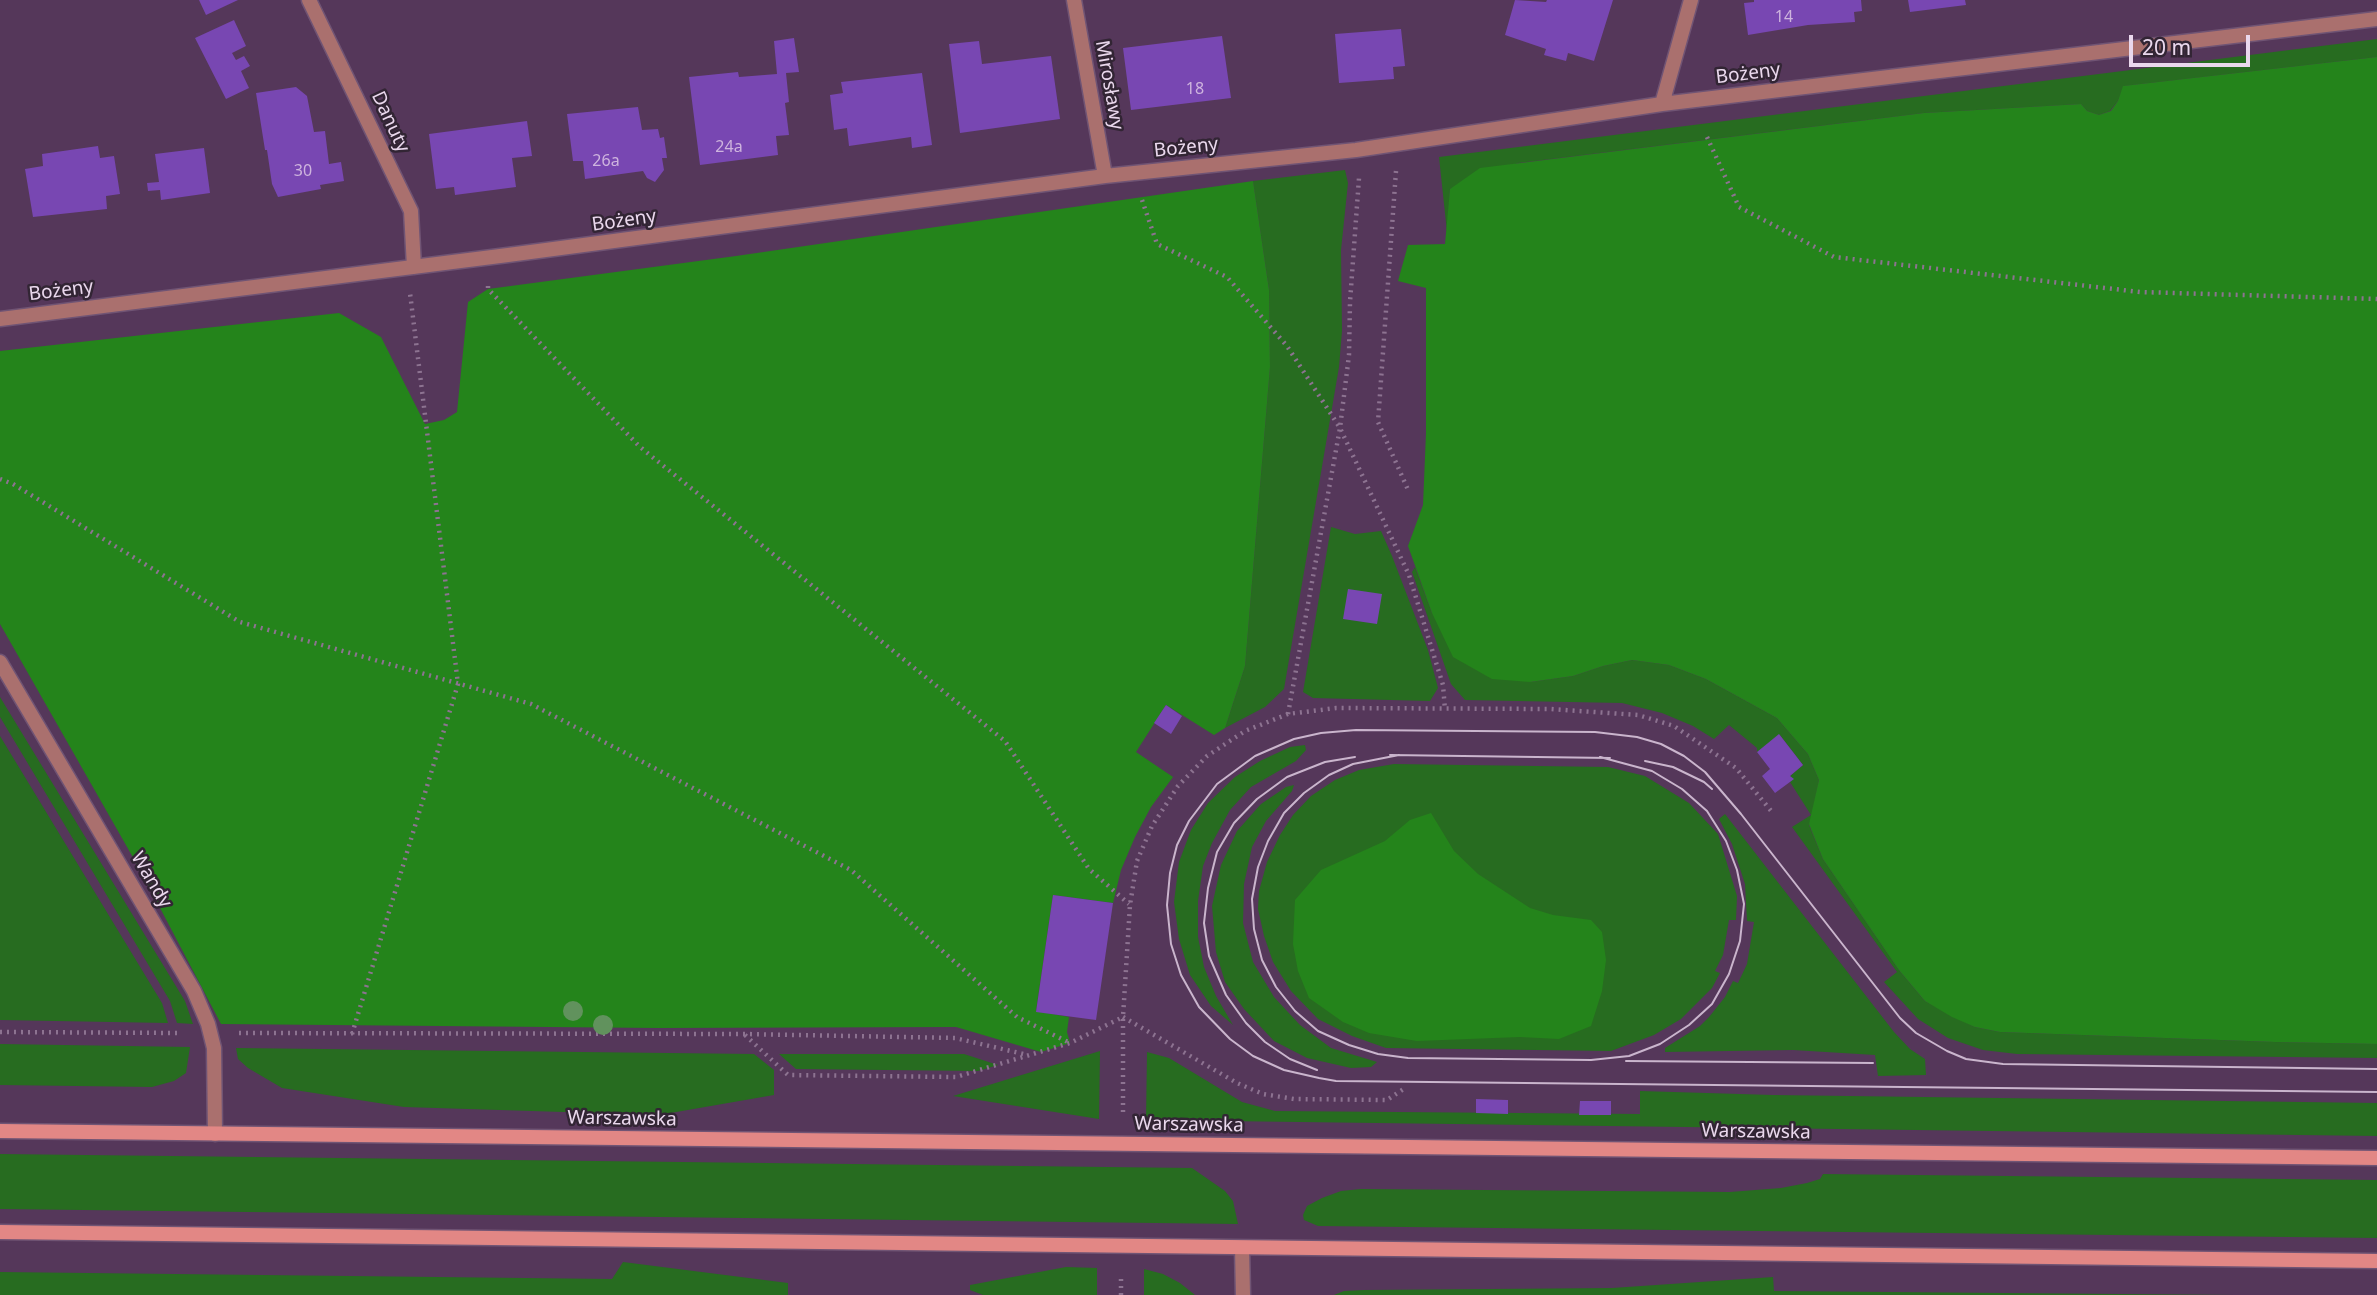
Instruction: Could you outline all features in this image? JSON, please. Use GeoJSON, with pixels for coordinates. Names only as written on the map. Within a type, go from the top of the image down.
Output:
{"type":"FeatureCollection","features":[{"type":"Feature","properties":{"kind":"main road","name":"Warszawska"},"geometry":{"type":"LineString","coordinates":[[0,1131],[2377,1158]]}},
{"type":"Feature","properties":{"kind":"main road"},"geometry":{"type":"LineString","coordinates":[[0,1232],[2377,1261]]}},
{"type":"Feature","properties":{"kind":"street","name":"Danuty"},"geometry":{"type":"LineString","coordinates":[[309,0],[411,211],[410,267]]}},
{"type":"Feature","properties":{"kind":"street","name":"Mirosławy"},"geometry":{"type":"LineString","coordinates":[[1074,0],[1105,176]]}},
{"type":"Feature","properties":{"kind":"street"},"geometry":{"type":"LineString","coordinates":[[1662,104],[1692,0]]}},
{"type":"Feature","properties":{"kind":"street","name":"Bożeny"},"geometry":{"type":"LineString","coordinates":[[0,319],[1105,176],[1399,144],[1662,104],[2377,19]]}},
{"type":"Feature","properties":{"kind":"street","name":"Wandy"},"geometry":{"type":"LineString","coordinates":[[0,663],[194,991],[214,1048],[215,1134]]}},
{"type":"Feature","properties":{"kind":"street"},"geometry":{"type":"LineString","coordinates":[[1242,1248],[1243,1295]]}},
{"type":"Feature","properties":{"kind":"path"},"geometry":{"type":"LineString","coordinates":[[1707,137],[1739,207],[1834,257],[2140,292],[2377,299]]}},
{"type":"Feature","properties":{"kind":"path"},"geometry":{"type":"LineString","coordinates":[[1399,144],[1378,422],[1409,492]]}},
{"type":"Feature","properties":{"kind":"path"},"geometry":{"type":"LineString","coordinates":[[1288,714],[1340,428],[1349,355],[1358,168]]}},
{"type":"Feature","properties":{"kind":"path"},"geometry":{"type":"LineString","coordinates":[[1141,197],[1157,244],[1227,277],[1287,346],[1340,428],[1409,575],[1443,685],[1445,710]]}},
{"type":"Feature","properties":{"kind":"path"},"geometry":{"type":"LineString","coordinates":[[352,1034],[458,684],[410,267]]}},
{"type":"Feature","properties":{"kind":"path"},"geometry":{"type":"LineString","coordinates":[[488,289],[640,447],[1005,741],[1089,870],[1130,905]]}},
{"type":"Feature","properties":{"kind":"path"},"geometry":{"type":"LineString","coordinates":[[0,478],[240,622],[531,704],[851,870],[1017,1017],[1070,1043]]}},
{"type":"Feature","properties":{"kind":"path"},"geometry":{"type":"LineString","coordinates":[[1123,1112],[1123,1017],[1130,905],[1137,862],[1152,826],[1178,786],[1207,755],[1245,731],[1288,714],[1336,708],[1549,709],[1638,715],[1674,726],[1736,768],[1772,812]]}},
{"type":"Feature","properties":{"kind":"path"},"geometry":{"type":"LineString","coordinates":[[745,1035],[788,1076],[956,1077],[1070,1043],[1123,1017]]}},
{"type":"Feature","properties":{"kind":"path"},"geometry":{"type":"LineString","coordinates":[[1123,1017],[1237,1083],[1263,1094],[1294,1099],[1387,1100],[1405,1088]]}},
{"type":"Feature","properties":{"kind":"path"},"geometry":{"type":"LineString","coordinates":[[0,1033],[745,1035],[955,1040],[1028,1055]]}},
{"type":"Feature","properties":{"kind":"path"},"geometry":{"type":"LineString","coordinates":[[1121,1279],[1121,1295]]}},
{"type":"Feature","properties":{"kind":"green space"},"geometry":{"type":"Polygon","coordinates":[[[2377,39],[2377,57],[2124,86],[2110,111],[2099,115],[2087,111],[2081,104],[1924,113],[1518,163],[1450,189],[1447,232],[1439,157],[2377,39]]]}},
{"type":"Feature","properties":{"kind":"green space"},"geometry":{"type":"Polygon","coordinates":[[[2377,57],[2377,1044],[2000,1032],[1975,1027],[1925,1001],[1899,970],[1823,859],[1809,824],[1819,780],[1808,754],[1777,718],[1706,679],[1669,665],[1632,660],[1573,676],[1530,682],[1492,679],[1453,657],[1432,613],[1408,546],[1423,505],[1426,288],[1398,281],[1408,245],[1445,244],[1450,189],[1480,168],[1924,113],[2081,104],[2087,111],[2099,115],[2111,111],[2123,86],[2377,57]]]}},
{"type":"Feature","properties":{"kind":"green space"},"geometry":{"type":"Polygon","coordinates":[[[1345,170],[1348,183],[1341,250],[1342,331],[1339,367],[1284,689],[1265,707],[1225,728],[1245,666],[1270,367],[1269,290],[1253,181],[1345,170]]]}},
{"type":"Feature","properties":{"kind":"green space"},"geometry":{"type":"Polygon","coordinates":[[[1253,181],[1269,290],[1270,367],[1245,666],[1225,728],[1214,735],[1166,705],[1136,752],[1173,777],[1151,807],[1135,837],[1121,870],[1113,903],[1053,895],[1036,1011],[1069,1017],[1067,1032],[1070,1043],[1041,1052],[956,1027],[658,1028],[221,1024],[139,868],[0,624],[0,351],[339,313],[381,337],[425,424],[444,420],[457,412],[468,302],[488,289],[1253,181]]]}},
{"type":"Feature","properties":{"kind":"green space"},"geometry":{"type":"Polygon","coordinates":[[[1331,527],[1355,534],[1381,531],[1428,650],[1438,688],[1430,701],[1313,698],[1303,692],[1331,527]]]}},
{"type":"Feature","properties":{"kind":"green space"},"geometry":{"type":"Polygon","coordinates":[[[1415,567],[1432,613],[1530,682],[1573,676],[1632,660],[1669,665],[1706,679],[1777,718],[1808,754],[1819,780],[1809,825],[1823,859],[1899,970],[1925,1001],[1975,1027],[2000,1032],[2377,1044],[2377,1058],[2017,1054],[1983,1050],[1948,1038],[1918,1019],[1884,982],[1897,972],[1792,827],[1811,815],[1790,782],[1793,779],[1790,776],[1803,765],[1780,735],[1757,752],[1757,748],[1729,725],[1714,739],[1693,726],[1662,713],[1622,703],[1465,700],[1451,684],[1412,572],[1415,567]]]}},
{"type":"Feature","properties":{"kind":"green space"},"geometry":{"type":"Polygon","coordinates":[[[0,697],[185,1001],[193,1024],[177,1023],[170,1001],[0,717],[0,697]]]}},
{"type":"Feature","properties":{"kind":"green space"},"geometry":{"type":"Polygon","coordinates":[[[0,736],[162,1003],[168,1023],[0,1020],[0,736]]]}},
{"type":"Feature","properties":{"kind":"green space"},"geometry":{"type":"Polygon","coordinates":[[[1305,745],[1306,750],[1296,761],[1251,787],[1230,810],[1203,866],[1198,901],[1198,937],[1204,967],[1216,996],[1233,1025],[1211,1006],[1190,975],[1179,939],[1174,902],[1179,862],[1191,830],[1208,803],[1235,777],[1290,747],[1305,745]]]}},
{"type":"Feature","properties":{"kind":"green space"},"geometry":{"type":"Polygon","coordinates":[[[1394,764],[1608,767],[1645,776],[1689,803],[1718,834],[1737,896],[1736,920],[1729,920],[1723,955],[1715,971],[1720,973],[1712,988],[1681,1019],[1654,1035],[1611,1051],[1386,1048],[1352,1036],[1318,1019],[1291,991],[1273,962],[1264,936],[1258,909],[1259,891],[1267,862],[1293,815],[1311,796],[1335,780],[1359,770],[1394,764]]]}},
{"type":"Feature","properties":{"kind":"green space"},"geometry":{"type":"Polygon","coordinates":[[[1294,785],[1292,791],[1266,821],[1252,847],[1244,884],[1243,923],[1253,962],[1274,997],[1300,1025],[1331,1048],[1377,1062],[1371,1067],[1351,1068],[1307,1058],[1274,1041],[1244,1009],[1225,982],[1216,952],[1212,906],[1221,865],[1237,831],[1261,804],[1286,787],[1294,785]]]}},
{"type":"Feature","properties":{"kind":"green space"},"geometry":{"type":"Polygon","coordinates":[[[1431,813],[1454,851],[1478,874],[1530,908],[1553,915],[1591,920],[1602,932],[1606,960],[1602,991],[1591,1026],[1559,1039],[1520,1037],[1417,1041],[1369,1033],[1343,1022],[1309,998],[1298,971],[1293,944],[1295,900],[1321,870],[1385,841],[1410,820],[1431,813]]]}},
{"type":"Feature","properties":{"kind":"green space"},"geometry":{"type":"Polygon","coordinates":[[[1725,814],[1894,1032],[1910,1049],[1925,1059],[1926,1075],[1878,1076],[1875,1055],[1793,1050],[1665,1052],[1665,1048],[1700,1026],[1709,1017],[1725,997],[1733,981],[1738,983],[1747,964],[1754,922],[1747,921],[1745,884],[1732,844],[1719,819],[1725,814]]]}},
{"type":"Feature","properties":{"kind":"green space"},"geometry":{"type":"Polygon","coordinates":[[[0,1044],[190,1047],[186,1073],[174,1081],[152,1087],[0,1085],[0,1044]]]}},
{"type":"Feature","properties":{"kind":"green space"},"geometry":{"type":"Polygon","coordinates":[[[236,1048],[754,1054],[774,1070],[774,1095],[659,1115],[404,1107],[282,1088],[248,1068],[238,1059],[236,1048]]]}},
{"type":"Feature","properties":{"kind":"green space"},"geometry":{"type":"Polygon","coordinates":[[[1100,1051],[1099,1119],[953,1096],[1100,1051]]]}},
{"type":"Feature","properties":{"kind":"green space"},"geometry":{"type":"Polygon","coordinates":[[[1147,1052],[1169,1058],[1242,1102],[1275,1111],[1640,1114],[1640,1091],[2377,1103],[2377,1136],[1146,1120],[1147,1052]]]}},
{"type":"Feature","properties":{"kind":"green space"},"geometry":{"type":"Polygon","coordinates":[[[779,1054],[964,1054],[998,1065],[978,1071],[796,1069],[779,1054]]]}},
{"type":"Feature","properties":{"kind":"green space"},"geometry":{"type":"Polygon","coordinates":[[[0,1154],[1192,1168],[1225,1191],[1233,1201],[1238,1224],[0,1209],[0,1154]]]}},
{"type":"Feature","properties":{"kind":"green space"},"geometry":{"type":"Polygon","coordinates":[[[1823,1174],[2377,1180],[2377,1238],[1318,1226],[1304,1220],[1303,1215],[1307,1206],[1322,1198],[1341,1191],[1361,1189],[1730,1192],[1807,1183],[1820,1179],[1823,1174]]]}},
{"type":"Feature","properties":{"kind":"green space"},"geometry":{"type":"Polygon","coordinates":[[[623,1262],[788,1283],[788,1295],[0,1295],[0,1272],[612,1279],[623,1262]]]}},
{"type":"Feature","properties":{"kind":"green space"},"geometry":{"type":"Polygon","coordinates":[[[1066,1267],[1097,1268],[1097,1295],[983,1295],[970,1290],[970,1285],[1066,1267]]]}},
{"type":"Feature","properties":{"kind":"green space"},"geometry":{"type":"Polygon","coordinates":[[[1144,1269],[1163,1274],[1195,1295],[1144,1295],[1144,1269]]]}},
{"type":"Feature","properties":{"kind":"green space"},"geometry":{"type":"Polygon","coordinates":[[[1773,1277],[1774,1291],[2234,1295],[1334,1295],[1344,1291],[1364,1290],[1612,1288],[1773,1277]]]}},
{"type":"Feature","properties":{"kind":"building"},"geometry":{"type":"Polygon","coordinates":[[[199,0],[238,0],[206,15],[199,0]]]}},
{"type":"Feature","properties":{"kind":"building"},"geometry":{"type":"Polygon","coordinates":[[[1515,0],[1613,0],[1594,61],[1568,53],[1566,61],[1544,55],[1546,49],[1505,35],[1515,0]]]}},
{"type":"Feature","properties":{"kind":"building"},"geometry":{"type":"Polygon","coordinates":[[[1754,0],[1861,0],[1862,11],[1854,12],[1855,22],[1808,25],[1748,35],[1744,3],[1754,0]]]}},
{"type":"Feature","properties":{"kind":"building"},"geometry":{"type":"Polygon","coordinates":[[[1908,0],[1965,0],[1966,5],[1910,12],[1908,0]]]}},
{"type":"Feature","properties":{"kind":"building"},"geometry":{"type":"Polygon","coordinates":[[[234,20],[246,46],[232,53],[236,60],[244,56],[250,66],[241,71],[249,88],[226,99],[195,38],[234,20]]]}},
{"type":"Feature","properties":{"kind":"building"},"geometry":{"type":"Polygon","coordinates":[[[1401,29],[1405,66],[1393,67],[1394,79],[1339,83],[1335,34],[1401,29]]]}},
{"type":"Feature","properties":{"kind":"building"},"geometry":{"type":"Polygon","coordinates":[[[1222,36],[1231,98],[1131,110],[1123,48],[1222,36]]]}},
{"type":"Feature","properties":{"kind":"building"},"geometry":{"type":"Polygon","coordinates":[[[794,38],[799,72],[786,73],[789,102],[785,103],[789,135],[776,136],[778,155],[700,165],[689,77],[738,72],[739,77],[777,74],[774,41],[794,38]]]}},
{"type":"Feature","properties":{"kind":"building"},"geometry":{"type":"Polygon","coordinates":[[[979,41],[982,64],[1051,56],[1060,119],[960,133],[949,44],[979,41]]]}},
{"type":"Feature","properties":{"kind":"building"},"geometry":{"type":"Polygon","coordinates":[[[922,73],[932,145],[912,148],[911,137],[849,146],[847,128],[834,130],[830,95],[843,93],[841,82],[922,73]]]}},
{"type":"Feature","properties":{"kind":"building"},"geometry":{"type":"Polygon","coordinates":[[[296,87],[307,96],[314,132],[325,131],[329,164],[341,162],[344,181],[320,185],[321,189],[278,197],[272,184],[256,93],[296,87]]]}},
{"type":"Feature","properties":{"kind":"building"},"geometry":{"type":"Polygon","coordinates":[[[638,107],[642,130],[658,129],[660,138],[664,137],[667,158],[662,158],[664,170],[655,182],[647,178],[643,171],[585,179],[583,161],[573,161],[567,114],[638,107]]]}},
{"type":"Feature","properties":{"kind":"building"},"geometry":{"type":"Polygon","coordinates":[[[527,121],[532,156],[512,158],[516,187],[455,195],[454,187],[436,189],[429,134],[527,121]]]}},
{"type":"Feature","properties":{"kind":"building"},"geometry":{"type":"Polygon","coordinates":[[[98,146],[100,158],[114,156],[120,194],[106,196],[107,209],[33,217],[25,169],[43,166],[42,154],[98,146]]]}},
{"type":"Feature","properties":{"kind":"building"},"geometry":{"type":"Polygon","coordinates":[[[204,148],[210,193],[161,200],[160,190],[148,191],[147,183],[159,182],[155,154],[204,148]]]}},
{"type":"Feature","properties":{"kind":"building"},"geometry":{"type":"Polygon","coordinates":[[[1348,589],[1382,594],[1377,624],[1343,619],[1348,589]]]}},
{"type":"Feature","properties":{"kind":"building"},"geometry":{"type":"Polygon","coordinates":[[[1166,705],[1182,716],[1171,734],[1154,723],[1166,705]]]}},
{"type":"Feature","properties":{"kind":"building"},"geometry":{"type":"Polygon","coordinates":[[[1779,734],[1803,765],[1790,776],[1794,779],[1775,793],[1762,776],[1770,769],[1757,752],[1779,734]]]}},
{"type":"Feature","properties":{"kind":"building"},"geometry":{"type":"Polygon","coordinates":[[[1053,895],[1113,903],[1096,1020],[1036,1012],[1053,895]]]}},
{"type":"Feature","properties":{"kind":"building"},"geometry":{"type":"Polygon","coordinates":[[[1476,1099],[1508,1100],[1508,1114],[1476,1113],[1476,1099]]]}},
{"type":"Feature","properties":{"kind":"building"},"geometry":{"type":"Polygon","coordinates":[[[1580,1101],[1611,1101],[1611,1115],[1579,1115],[1580,1101]]]}},
{"type":"Feature","properties":{"kind":"tram line"},"geometry":{"type":"LineString","coordinates":[[2377,1069],[2003,1064],[1966,1059],[1947,1051],[1916,1033],[1900,1018],[1741,814],[1705,772],[1684,756],[1661,744],[1637,737],[1595,732],[1356,730],[1294,739],[1255,756],[1217,784],[1189,821],[1177,845],[1170,873],[1167,905],[1171,944],[1181,975],[1199,1007],[1230,1039],[1253,1056],[1284,1070],[1319,1078],[1336,1081],[2377,1092]]}},
{"type":"Feature","properties":{"kind":"tram line"},"geometry":{"type":"LineString","coordinates":[[1390,755],[1610,758]]}},
{"type":"Feature","properties":{"kind":"tram line"},"geometry":{"type":"LineString","coordinates":[[1399,755],[1353,764],[1329,775],[1304,793],[1284,813],[1268,841],[1258,867],[1252,899],[1254,929],[1262,960],[1276,987],[1295,1011],[1318,1031],[1378,1054],[1408,1058],[1591,1060],[1629,1056],[1660,1044],[1689,1025],[1712,1004],[1729,974],[1740,941],[1744,904],[1737,870],[1726,841],[1707,811],[1682,789],[1652,771],[1600,757]]}},
{"type":"Feature","properties":{"kind":"tram line"},"geometry":{"type":"LineString","coordinates":[[1317,1070],[1290,1059],[1265,1042],[1246,1023],[1226,995],[1209,956],[1204,923],[1208,888],[1217,852],[1234,823],[1257,799],[1287,777],[1325,762],[1355,757]]}},
{"type":"Feature","properties":{"kind":"tram line"},"geometry":{"type":"LineString","coordinates":[[1645,761],[1673,767],[1704,782],[1712,789]]}},
{"type":"Feature","properties":{"kind":"tram line"},"geometry":{"type":"LineString","coordinates":[[1626,1061],[1873,1063]]}}]}
